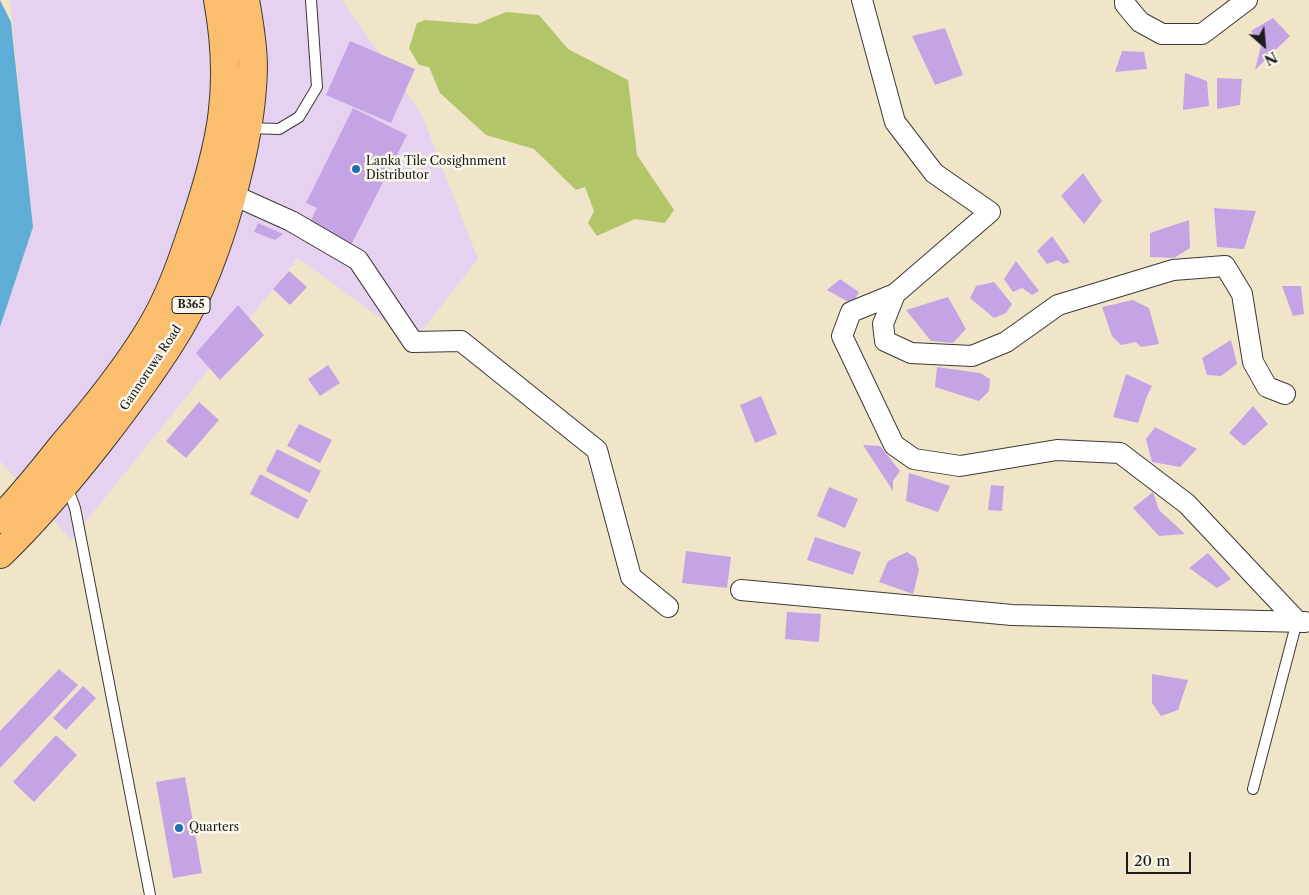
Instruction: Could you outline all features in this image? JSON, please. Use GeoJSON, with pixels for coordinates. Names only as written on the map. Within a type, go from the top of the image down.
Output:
{"type":"FeatureCollection","features":[{"type":"Feature","properties":{"kind":"main road","name":"Gannoruwa Road"},"geometry":{"type":"LineString","coordinates":[[0,554],[38,516],[82,422],[148,333],[169,293],[187,248],[207,188],[222,128],[226,41],[218,0]]}},
{"type":"Feature","properties":{"kind":"main road","name":"Gannoruwa Road"},"geometry":{"type":"LineString","coordinates":[[0,519],[56,476],[148,377],[196,297],[231,194],[247,128],[253,67],[246,0]]}},
{"type":"Feature","properties":{"kind":"street"},"geometry":{"type":"LineString","coordinates":[[862,0],[895,122],[934,173],[990,212],[895,294],[851,312],[842,336],[894,445],[914,459],[960,466],[1057,450],[1120,453],[1187,504],[1303,622]]}},
{"type":"Feature","properties":{"kind":"street"},"geometry":{"type":"LineString","coordinates":[[1125,0],[1125,4],[1140,22],[1162,34],[1202,34],[1247,0]]}},
{"type":"Feature","properties":{"kind":"street"},"geometry":{"type":"LineString","coordinates":[[231,194],[291,221],[358,260],[413,342],[461,341],[597,450],[631,577],[668,607]]}},
{"type":"Feature","properties":{"kind":"street"},"geometry":{"type":"LineString","coordinates":[[895,294],[883,324],[885,341],[912,353],[972,356],[1006,342],[1058,305],[1173,270],[1225,266],[1242,294],[1253,362],[1267,387],[1285,394]]}},
{"type":"Feature","properties":{"kind":"street"},"geometry":{"type":"LineString","coordinates":[[741,590],[1012,615],[1303,622]]}},
{"type":"Feature","properties":{"kind":"lane"},"geometry":{"type":"LineString","coordinates":[[247,128],[279,130],[298,117],[317,87],[311,0]]}},
{"type":"Feature","properties":{"kind":"lane"},"geometry":{"type":"LineString","coordinates":[[56,476],[75,508],[150,895]]}},
{"type":"Feature","properties":{"kind":"lane"},"geometry":{"type":"LineString","coordinates":[[1253,789],[1303,622]]}},
{"type":"Feature","properties":{"kind":"shaded area"},"geometry":{"type":"Polygon","coordinates":[[[10,0],[342,0],[422,115],[478,259],[413,342],[298,258],[71,540],[0,461],[0,327],[33,227],[10,0]]]}},
{"type":"Feature","properties":{"kind":"green space"},"geometry":{"type":"Polygon","coordinates":[[[506,12],[539,15],[568,49],[628,80],[637,155],[674,210],[665,223],[635,219],[597,236],[588,223],[594,211],[585,187],[576,190],[534,149],[486,135],[440,93],[429,67],[419,65],[409,48],[417,23],[425,20],[477,24],[506,12]]]}},
{"type":"Feature","properties":{"kind":"water"},"geometry":{"type":"Polygon","coordinates":[[[0,0],[11,22],[33,227],[0,327],[0,0]]]}},
{"type":"Feature","properties":{"kind":"building"},"geometry":{"type":"Polygon","coordinates":[[[1273,18],[1290,36],[1255,70],[1261,46],[1251,31],[1273,18]]]}},
{"type":"Feature","properties":{"kind":"building"},"geometry":{"type":"Polygon","coordinates":[[[945,28],[963,75],[935,85],[912,36],[945,28]]]}},
{"type":"Feature","properties":{"kind":"building"},"geometry":{"type":"Polygon","coordinates":[[[350,41],[415,69],[391,123],[326,95],[350,41]]]}},
{"type":"Feature","properties":{"kind":"building"},"geometry":{"type":"Polygon","coordinates":[[[1122,51],[1144,52],[1147,69],[1115,72],[1122,51]]]}},
{"type":"Feature","properties":{"kind":"building"},"geometry":{"type":"Polygon","coordinates":[[[1185,73],[1207,81],[1209,106],[1183,110],[1185,73]]]}},
{"type":"Feature","properties":{"kind":"building"},"geometry":{"type":"Polygon","coordinates":[[[1217,78],[1242,79],[1240,105],[1217,109],[1217,78]]]}},
{"type":"Feature","properties":{"kind":"building","name":"Lanka Tile Cosighnment Distributor"},"geometry":{"type":"Polygon","coordinates":[[[353,108],[407,135],[351,245],[309,224],[317,208],[306,203],[353,108]]]}},
{"type":"Feature","properties":{"kind":"building"},"geometry":{"type":"Polygon","coordinates":[[[1083,173],[1102,201],[1084,224],[1061,196],[1083,173]]]}},
{"type":"Feature","properties":{"kind":"building"},"geometry":{"type":"Polygon","coordinates":[[[1214,208],[1256,211],[1244,249],[1217,247],[1214,208]]]}},
{"type":"Feature","properties":{"kind":"building"},"geometry":{"type":"Polygon","coordinates":[[[1189,220],[1190,248],[1174,258],[1150,257],[1150,233],[1189,220]]]}},
{"type":"Feature","properties":{"kind":"building"},"geometry":{"type":"Polygon","coordinates":[[[258,223],[283,234],[275,240],[254,232],[258,223]]]}},
{"type":"Feature","properties":{"kind":"building"},"geometry":{"type":"Polygon","coordinates":[[[1052,236],[1070,262],[1063,264],[1058,260],[1047,264],[1037,251],[1052,236]]]}},
{"type":"Feature","properties":{"kind":"building"},"geometry":{"type":"Polygon","coordinates":[[[1016,261],[1039,291],[1032,295],[1022,288],[1013,292],[1004,279],[1016,261]]]}},
{"type":"Feature","properties":{"kind":"building"},"geometry":{"type":"Polygon","coordinates":[[[289,271],[307,287],[290,305],[273,289],[289,271]]]}},
{"type":"Feature","properties":{"kind":"building"},"geometry":{"type":"Polygon","coordinates":[[[840,279],[859,292],[852,304],[827,290],[840,279]]]}},
{"type":"Feature","properties":{"kind":"building"},"geometry":{"type":"Polygon","coordinates":[[[994,282],[1012,304],[1006,313],[994,318],[970,298],[976,286],[994,282]]]}},
{"type":"Feature","properties":{"kind":"building"},"geometry":{"type":"Polygon","coordinates":[[[1282,286],[1301,286],[1304,314],[1293,316],[1282,286]]]}},
{"type":"Feature","properties":{"kind":"building"},"geometry":{"type":"Polygon","coordinates":[[[948,297],[966,329],[953,343],[931,341],[906,310],[948,297]]]}},
{"type":"Feature","properties":{"kind":"building"},"geometry":{"type":"Polygon","coordinates":[[[1133,300],[1149,308],[1159,344],[1141,347],[1136,342],[1121,345],[1112,336],[1102,307],[1133,300]]]}},
{"type":"Feature","properties":{"kind":"building"},"geometry":{"type":"Polygon","coordinates":[[[238,305],[264,335],[220,380],[196,353],[238,305]]]}},
{"type":"Feature","properties":{"kind":"building"},"geometry":{"type":"Polygon","coordinates":[[[1231,340],[1237,364],[1221,376],[1207,375],[1202,358],[1231,340]]]}},
{"type":"Feature","properties":{"kind":"building"},"geometry":{"type":"Polygon","coordinates":[[[328,365],[340,383],[320,396],[308,379],[328,365]]]}},
{"type":"Feature","properties":{"kind":"building"},"geometry":{"type":"Polygon","coordinates":[[[937,367],[980,373],[990,379],[989,391],[979,401],[935,387],[937,367]]]}},
{"type":"Feature","properties":{"kind":"building"},"geometry":{"type":"Polygon","coordinates":[[[1126,374],[1152,386],[1138,423],[1113,417],[1126,374]]]}},
{"type":"Feature","properties":{"kind":"building"},"geometry":{"type":"Polygon","coordinates":[[[761,396],[777,434],[755,443],[740,405],[761,396]]]}},
{"type":"Feature","properties":{"kind":"building"},"geometry":{"type":"Polygon","coordinates":[[[199,402],[219,420],[186,458],[166,441],[199,402]]]}},
{"type":"Feature","properties":{"kind":"building"},"geometry":{"type":"Polygon","coordinates":[[[1253,406],[1268,424],[1244,446],[1229,433],[1253,406]]]}},
{"type":"Feature","properties":{"kind":"building"},"geometry":{"type":"Polygon","coordinates":[[[299,424],[332,440],[320,463],[287,446],[299,424]]]}},
{"type":"Feature","properties":{"kind":"building"},"geometry":{"type":"Polygon","coordinates":[[[1155,427],[1197,449],[1180,467],[1152,462],[1146,439],[1155,427]]]}},
{"type":"Feature","properties":{"kind":"building"},"geometry":{"type":"Polygon","coordinates":[[[863,445],[880,446],[900,471],[893,481],[893,491],[863,445]]]}},
{"type":"Feature","properties":{"kind":"building"},"geometry":{"type":"Polygon","coordinates":[[[277,449],[321,471],[310,493],[266,471],[277,449]]]}},
{"type":"Feature","properties":{"kind":"building"},"geometry":{"type":"Polygon","coordinates":[[[909,473],[950,486],[938,512],[906,501],[909,473]]]}},
{"type":"Feature","properties":{"kind":"building"},"geometry":{"type":"Polygon","coordinates":[[[260,474],[308,500],[298,519],[250,494],[260,474]]]}},
{"type":"Feature","properties":{"kind":"building"},"geometry":{"type":"Polygon","coordinates":[[[991,485],[1004,486],[1002,511],[988,510],[991,485]]]}},
{"type":"Feature","properties":{"kind":"building"},"geometry":{"type":"Polygon","coordinates":[[[829,487],[858,499],[845,528],[817,516],[829,487]]]}},
{"type":"Feature","properties":{"kind":"building"},"geometry":{"type":"Polygon","coordinates":[[[1153,492],[1159,510],[1185,534],[1159,536],[1133,508],[1153,492]]]}},
{"type":"Feature","properties":{"kind":"building"},"geometry":{"type":"Polygon","coordinates":[[[815,537],[861,552],[853,575],[807,560],[815,537]]]}},
{"type":"Feature","properties":{"kind":"building"},"geometry":{"type":"Polygon","coordinates":[[[686,551],[731,557],[727,588],[682,583],[686,551]]]}},
{"type":"Feature","properties":{"kind":"building"},"geometry":{"type":"Polygon","coordinates":[[[907,552],[916,558],[919,570],[913,594],[879,582],[888,561],[907,552]]]}},
{"type":"Feature","properties":{"kind":"building"},"geometry":{"type":"Polygon","coordinates":[[[1208,553],[1231,579],[1217,588],[1189,568],[1208,553]]]}},
{"type":"Feature","properties":{"kind":"building"},"geometry":{"type":"Polygon","coordinates":[[[787,612],[821,614],[819,642],[785,639],[787,612]]]}},
{"type":"Feature","properties":{"kind":"building"},"geometry":{"type":"Polygon","coordinates":[[[59,669],[78,685],[0,768],[0,731],[59,669]]]}},
{"type":"Feature","properties":{"kind":"building"},"geometry":{"type":"Polygon","coordinates":[[[1152,674],[1188,680],[1178,710],[1161,716],[1152,703],[1152,674]]]}},
{"type":"Feature","properties":{"kind":"building"},"geometry":{"type":"Polygon","coordinates":[[[83,686],[96,698],[66,730],[53,718],[83,686]]]}},
{"type":"Feature","properties":{"kind":"building"},"geometry":{"type":"Polygon","coordinates":[[[56,735],[77,755],[34,802],[13,782],[56,735]]]}},
{"type":"Feature","properties":{"kind":"building","name":"Quarters"},"geometry":{"type":"Polygon","coordinates":[[[185,777],[202,873],[173,878],[156,782],[185,777]]]}},
{"type":"Feature","properties":{"kind":"place","name":"Lanka Tile Cosighnment Distributor"},"geometry":{"type":"Point","coordinates":[356,169]}},
{"type":"Feature","properties":{"kind":"place","name":"Quarters"},"geometry":{"type":"Point","coordinates":[179,828]}}]}
